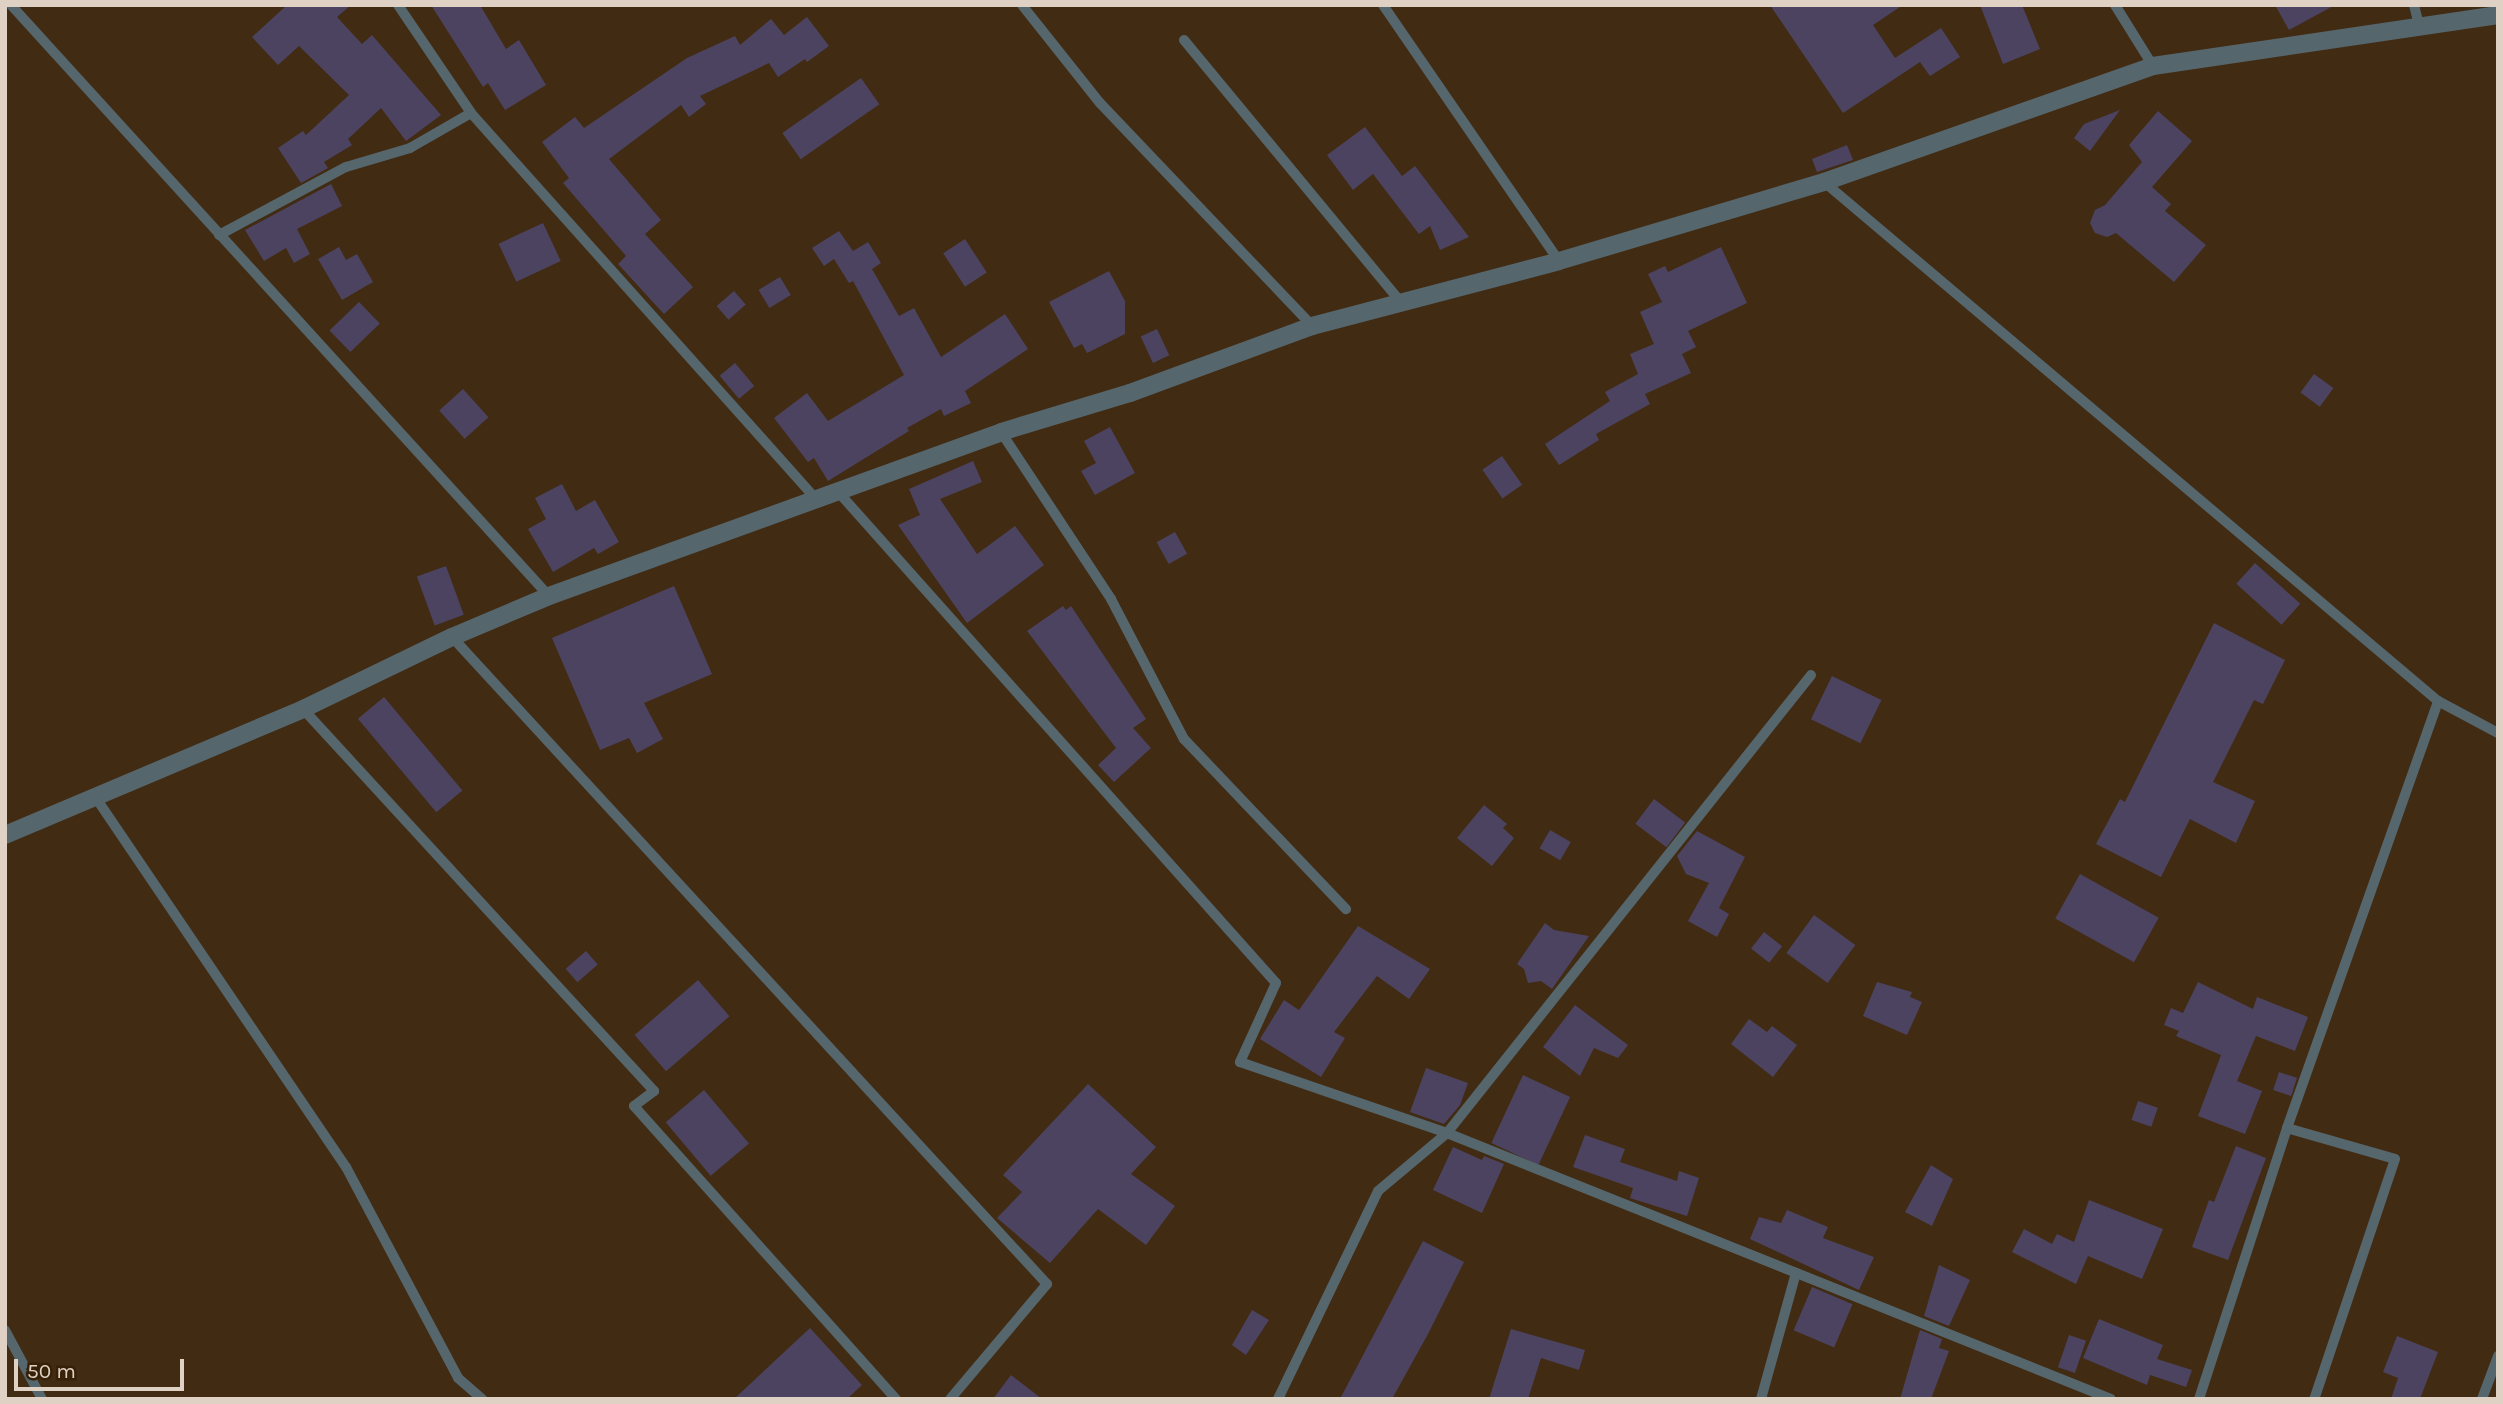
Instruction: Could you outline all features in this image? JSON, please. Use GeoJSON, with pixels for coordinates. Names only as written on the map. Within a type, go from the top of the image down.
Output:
{"type":"FeatureCollection","features":[{"type":"Feature","properties":{"kind":"street"},"geometry":{"type":"LineString","coordinates":[[5,835],[303,709],[452,636],[550,596],[816,499],[840,494],[1001,432],[1130,393],[1312,326],[1559,261],[1824,183],[2153,66],[2420,30],[2498,15]]}},
{"type":"Feature","properties":{"kind":"lane"},"geometry":{"type":"LineString","coordinates":[[10,5],[550,596]]}},
{"type":"Feature","properties":{"kind":"lane"},"geometry":{"type":"LineString","coordinates":[[398,5],[471,113],[816,499]]}},
{"type":"Feature","properties":{"kind":"lane"},"geometry":{"type":"LineString","coordinates":[[1022,5],[1100,103],[1312,326]]}},
{"type":"Feature","properties":{"kind":"lane"},"geometry":{"type":"LineString","coordinates":[[1382,5],[1559,261]]}},
{"type":"Feature","properties":{"kind":"lane"},"geometry":{"type":"LineString","coordinates":[[2115,5],[2153,66]]}},
{"type":"Feature","properties":{"kind":"lane"},"geometry":{"type":"LineString","coordinates":[[2414,5],[2420,30]]}},
{"type":"Feature","properties":{"kind":"lane"},"geometry":{"type":"LineString","coordinates":[[1184,40],[1401,302]]}},
{"type":"Feature","properties":{"kind":"lane"},"geometry":{"type":"LineString","coordinates":[[219,234],[346,167],[410,148],[471,113]]}},
{"type":"Feature","properties":{"kind":"lane"},"geometry":{"type":"LineString","coordinates":[[1824,183],[2438,701],[2498,733]]}},
{"type":"Feature","properties":{"kind":"lane"},"geometry":{"type":"LineString","coordinates":[[1001,432],[1111,599],[1184,739],[1346,909]]}},
{"type":"Feature","properties":{"kind":"lane"},"geometry":{"type":"LineString","coordinates":[[840,494],[1276,983],[1240,1062],[1447,1133],[2111,1399]]}},
{"type":"Feature","properties":{"kind":"lane"},"geometry":{"type":"LineString","coordinates":[[452,636],[1046,1284],[950,1399]]}},
{"type":"Feature","properties":{"kind":"lane"},"geometry":{"type":"LineString","coordinates":[[1278,1399],[1378,1191],[1447,1133],[1811,675]]}},
{"type":"Feature","properties":{"kind":"lane"},"geometry":{"type":"LineString","coordinates":[[2199,1399],[2287,1128],[2438,701]]}},
{"type":"Feature","properties":{"kind":"lane"},"geometry":{"type":"LineString","coordinates":[[303,709],[654,1091],[634,1106],[896,1399]]}},
{"type":"Feature","properties":{"kind":"lane"},"geometry":{"type":"LineString","coordinates":[[96,798],[346,1167],[458,1378],[482,1399]]}},
{"type":"Feature","properties":{"kind":"lane"},"geometry":{"type":"LineString","coordinates":[[2287,1128],[2395,1158],[2314,1399]]}},
{"type":"Feature","properties":{"kind":"lane"},"geometry":{"type":"LineString","coordinates":[[1761,1399],[1796,1273]]}},
{"type":"Feature","properties":{"kind":"lane"},"geometry":{"type":"LineString","coordinates":[[5,1330],[42,1399]]}},
{"type":"Feature","properties":{"kind":"lane"},"geometry":{"type":"LineString","coordinates":[[2482,1399],[2498,1356]]}},
{"type":"Feature","properties":{"kind":"building"},"geometry":{"type":"Polygon","coordinates":[[[287,5],[351,5],[337,17],[362,44],[372,35],[441,115],[406,141],[381,108],[348,139],[352,145],[324,162],[328,168],[301,183],[278,148],[303,131],[306,135],[349,95],[299,46],[278,65],[252,37],[287,5]]]}},
{"type":"Feature","properties":{"kind":"building"},"geometry":{"type":"Polygon","coordinates":[[[431,5],[480,5],[506,49],[519,40],[546,85],[505,110],[488,83],[483,87],[431,5]]]}},
{"type":"Feature","properties":{"kind":"building"},"geometry":{"type":"Polygon","coordinates":[[[1770,5],[1903,5],[1873,25],[1895,58],[1941,28],[1960,57],[1930,76],[1920,62],[1843,113],[1770,5]]]}},
{"type":"Feature","properties":{"kind":"building"},"geometry":{"type":"Polygon","coordinates":[[[1980,5],[2022,5],[2040,49],[2003,64],[1980,5]]]}},
{"type":"Feature","properties":{"kind":"building"},"geometry":{"type":"Polygon","coordinates":[[[2275,5],[2335,5],[2289,30],[2275,5]]]}},
{"type":"Feature","properties":{"kind":"building"},"geometry":{"type":"Polygon","coordinates":[[[807,17],[829,46],[807,62],[805,59],[778,77],[769,63],[700,96],[706,104],[689,117],[681,105],[609,159],[661,220],[645,234],[693,287],[664,314],[618,264],[626,256],[563,183],[569,178],[542,142],[575,117],[584,128],[687,58],[735,36],[740,45],[771,19],[784,35],[807,17]]]}},
{"type":"Feature","properties":{"kind":"building"},"geometry":{"type":"Polygon","coordinates":[[[861,78],[879,104],[801,159],[782,133],[861,78]]]}},
{"type":"Feature","properties":{"kind":"building"},"geometry":{"type":"Polygon","coordinates":[[[2120,110],[2090,151],[2074,138],[2084,124],[2120,110]]]}},
{"type":"Feature","properties":{"kind":"building"},"geometry":{"type":"Polygon","coordinates":[[[2158,111],[2192,141],[2152,187],[2171,204],[2165,211],[2206,245],[2174,282],[2116,233],[2107,237],[2095,233],[2090,223],[2095,210],[2105,205],[2142,162],[2129,145],[2158,111]]]}},
{"type":"Feature","properties":{"kind":"building"},"geometry":{"type":"Polygon","coordinates":[[[1365,127],[1402,176],[1415,166],[1469,237],[1440,250],[1430,226],[1419,234],[1373,174],[1353,190],[1327,155],[1365,127]]]}},
{"type":"Feature","properties":{"kind":"building"},"geometry":{"type":"Polygon","coordinates":[[[1847,145],[1853,160],[1817,172],[1812,159],[1847,145]]]}},
{"type":"Feature","properties":{"kind":"building"},"geometry":{"type":"Polygon","coordinates":[[[331,184],[342,206],[297,229],[310,254],[294,263],[286,248],[264,261],[245,230],[331,184]]]}},
{"type":"Feature","properties":{"kind":"building"},"geometry":{"type":"Polygon","coordinates":[[[543,223],[561,261],[516,282],[499,244],[543,223]]]}},
{"type":"Feature","properties":{"kind":"building"},"geometry":{"type":"Polygon","coordinates":[[[839,231],[853,251],[868,242],[881,263],[872,269],[899,316],[914,308],[941,357],[1005,314],[1028,349],[965,391],[971,403],[944,416],[941,409],[907,428],[909,431],[828,481],[814,458],[808,462],[774,418],[807,393],[828,421],[904,375],[853,281],[849,283],[834,259],[824,266],[812,248],[839,231]]]}},
{"type":"Feature","properties":{"kind":"building"},"geometry":{"type":"Polygon","coordinates":[[[965,239],[987,273],[965,287],[943,253],[965,239]]]}},
{"type":"Feature","properties":{"kind":"building"},"geometry":{"type":"Polygon","coordinates":[[[339,247],[346,260],[357,254],[373,282],[342,300],[318,259],[339,247]]]}},
{"type":"Feature","properties":{"kind":"building"},"geometry":{"type":"Polygon","coordinates":[[[1721,247],[1747,303],[1688,331],[1696,347],[1682,354],[1691,373],[1645,394],[1650,404],[1596,434],[1599,440],[1559,465],[1545,444],[1610,401],[1605,392],[1638,374],[1630,354],[1654,344],[1640,312],[1662,302],[1648,274],[1665,266],[1668,272],[1721,247]]]}},
{"type":"Feature","properties":{"kind":"building"},"geometry":{"type":"Polygon","coordinates":[[[1109,271],[1125,301],[1125,334],[1087,353],[1082,344],[1074,348],[1049,302],[1109,271]]]}},
{"type":"Feature","properties":{"kind":"building"},"geometry":{"type":"Polygon","coordinates":[[[780,277],[791,295],[769,308],[759,290],[780,277]]]}},
{"type":"Feature","properties":{"kind":"building"},"geometry":{"type":"Polygon","coordinates":[[[734,291],[746,305],[728,320],[717,306],[734,291]]]}},
{"type":"Feature","properties":{"kind":"building"},"geometry":{"type":"Polygon","coordinates":[[[359,302],[380,324],[350,352],[330,330],[359,302]]]}},
{"type":"Feature","properties":{"kind":"building"},"geometry":{"type":"Polygon","coordinates":[[[1157,329],[1169,355],[1153,363],[1141,337],[1157,329]]]}},
{"type":"Feature","properties":{"kind":"building"},"geometry":{"type":"Polygon","coordinates":[[[735,363],[754,386],[739,399],[720,376],[735,363]]]}},
{"type":"Feature","properties":{"kind":"building"},"geometry":{"type":"Polygon","coordinates":[[[2314,374],[2333,388],[2320,407],[2300,393],[2314,374]]]}},
{"type":"Feature","properties":{"kind":"building"},"geometry":{"type":"Polygon","coordinates":[[[463,389],[488,417],[465,439],[439,410],[463,389]]]}},
{"type":"Feature","properties":{"kind":"building"},"geometry":{"type":"Polygon","coordinates":[[[1110,427],[1135,473],[1095,495],[1081,471],[1096,463],[1084,441],[1110,427]]]}},
{"type":"Feature","properties":{"kind":"building"},"geometry":{"type":"Polygon","coordinates":[[[1502,456],[1522,485],[1502,498],[1482,470],[1502,456]]]}},
{"type":"Feature","properties":{"kind":"building"},"geometry":{"type":"Polygon","coordinates":[[[973,461],[982,482],[940,499],[977,554],[1015,526],[1044,565],[967,623],[898,525],[920,515],[909,489],[973,461]]]}},
{"type":"Feature","properties":{"kind":"building"},"geometry":{"type":"Polygon","coordinates":[[[562,484],[576,511],[595,500],[619,542],[598,554],[594,548],[553,572],[528,529],[546,519],[535,498],[562,484]]]}},
{"type":"Feature","properties":{"kind":"building"},"geometry":{"type":"Polygon","coordinates":[[[1175,532],[1187,554],[1169,564],[1157,542],[1175,532]]]}},
{"type":"Feature","properties":{"kind":"building"},"geometry":{"type":"Polygon","coordinates":[[[2255,563],[2300,604],[2282,625],[2236,584],[2255,563]]]}},
{"type":"Feature","properties":{"kind":"building"},"geometry":{"type":"Polygon","coordinates":[[[446,566],[464,615],[435,625],[417,577],[446,566]]]}},
{"type":"Feature","properties":{"kind":"building"},"geometry":{"type":"Polygon","coordinates":[[[674,586],[712,674],[644,703],[663,739],[637,753],[629,738],[600,750],[552,638],[674,586]]]}},
{"type":"Feature","properties":{"kind":"building"},"geometry":{"type":"Polygon","coordinates":[[[1063,606],[1066,610],[1071,606],[1146,719],[1133,728],[1151,748],[1114,782],[1098,765],[1116,748],[1027,631],[1063,606]]]}},
{"type":"Feature","properties":{"kind":"building"},"geometry":{"type":"Polygon","coordinates":[[[2214,623],[2285,660],[2263,704],[2254,700],[2213,782],[2255,801],[2236,843],[2190,819],[2161,877],[2096,844],[2120,799],[2125,802],[2214,623]]]}},
{"type":"Feature","properties":{"kind":"building"},"geometry":{"type":"Polygon","coordinates":[[[1832,676],[1881,700],[1860,743],[1811,719],[1832,676]]]}},
{"type":"Feature","properties":{"kind":"building"},"geometry":{"type":"Polygon","coordinates":[[[384,697],[462,790],[436,812],[358,719],[384,697]]]}},
{"type":"Feature","properties":{"kind":"building"},"geometry":{"type":"Polygon","coordinates":[[[1654,799],[1685,822],[1666,847],[1635,824],[1654,799]]]}},
{"type":"Feature","properties":{"kind":"building"},"geometry":{"type":"Polygon","coordinates":[[[1484,805],[1507,824],[1503,828],[1514,838],[1492,866],[1457,838],[1484,805]]]}},
{"type":"Feature","properties":{"kind":"building"},"geometry":{"type":"Polygon","coordinates":[[[1550,830],[1571,842],[1560,860],[1540,848],[1550,830]]]}},
{"type":"Feature","properties":{"kind":"building"},"geometry":{"type":"Polygon","coordinates":[[[1697,831],[1745,857],[1719,908],[1729,914],[1717,937],[1688,921],[1709,883],[1686,874],[1677,856],[1697,831]]]}},
{"type":"Feature","properties":{"kind":"building"},"geometry":{"type":"Polygon","coordinates":[[[2080,874],[2159,918],[2134,962],[2055,919],[2080,874]]]}},
{"type":"Feature","properties":{"kind":"building"},"geometry":{"type":"Polygon","coordinates":[[[1814,915],[1855,945],[1828,983],[1786,953],[1814,915]]]}},
{"type":"Feature","properties":{"kind":"building"},"geometry":{"type":"Polygon","coordinates":[[[1545,923],[1554,930],[1589,936],[1552,989],[1541,981],[1528,983],[1524,969],[1517,964],[1545,923]]]}},
{"type":"Feature","properties":{"kind":"building"},"geometry":{"type":"Polygon","coordinates":[[[1358,926],[1430,969],[1409,999],[1377,976],[1334,1032],[1345,1038],[1321,1077],[1260,1039],[1284,1000],[1299,1010],[1358,926]]]}},
{"type":"Feature","properties":{"kind":"building"},"geometry":{"type":"Polygon","coordinates":[[[1764,932],[1782,946],[1769,963],[1751,949],[1764,932]]]}},
{"type":"Feature","properties":{"kind":"building"},"geometry":{"type":"Polygon","coordinates":[[[586,951],[598,965],[577,982],[566,969],[586,951]]]}},
{"type":"Feature","properties":{"kind":"building"},"geometry":{"type":"Polygon","coordinates":[[[698,980],[729,1016],[666,1071],[635,1035],[698,980]]]}},
{"type":"Feature","properties":{"kind":"building"},"geometry":{"type":"Polygon","coordinates":[[[1877,982],[1912,992],[1910,997],[1922,1002],[1907,1035],[1863,1016],[1877,982]]]}},
{"type":"Feature","properties":{"kind":"building"},"geometry":{"type":"Polygon","coordinates":[[[2198,982],[2253,1009],[2257,997],[2308,1017],[2295,1051],[2256,1036],[2237,1081],[2262,1091],[2245,1134],[2198,1116],[2221,1055],[2176,1036],[2179,1031],[2164,1025],[2171,1008],[2183,1013],[2198,982]]]}},
{"type":"Feature","properties":{"kind":"building"},"geometry":{"type":"Polygon","coordinates":[[[1575,1005],[1628,1045],[1618,1058],[1594,1048],[1580,1076],[1543,1047],[1575,1005]]]}},
{"type":"Feature","properties":{"kind":"building"},"geometry":{"type":"Polygon","coordinates":[[[1749,1019],[1767,1032],[1772,1026],[1797,1045],[1773,1077],[1731,1044],[1749,1019]]]}},
{"type":"Feature","properties":{"kind":"building"},"geometry":{"type":"Polygon","coordinates":[[[1426,1068],[1468,1083],[1460,1105],[1444,1124],[1410,1112],[1426,1068]]]}},
{"type":"Feature","properties":{"kind":"building"},"geometry":{"type":"Polygon","coordinates":[[[2279,1072],[2297,1078],[2291,1096],[2273,1090],[2279,1072]]]}},
{"type":"Feature","properties":{"kind":"building"},"geometry":{"type":"Polygon","coordinates":[[[1523,1075],[1570,1097],[1538,1165],[1491,1143],[1523,1075]]]}},
{"type":"Feature","properties":{"kind":"building"},"geometry":{"type":"Polygon","coordinates":[[[1088,1084],[1156,1147],[1131,1174],[1175,1206],[1146,1245],[1098,1209],[1050,1263],[997,1218],[1022,1192],[1003,1175],[1088,1084]]]}},
{"type":"Feature","properties":{"kind":"building"},"geometry":{"type":"Polygon","coordinates":[[[704,1090],[749,1144],[711,1176],[666,1122],[704,1090]]]}},
{"type":"Feature","properties":{"kind":"building"},"geometry":{"type":"Polygon","coordinates":[[[2138,1101],[2158,1108],[2151,1127],[2131,1120],[2138,1101]]]}},
{"type":"Feature","properties":{"kind":"building"},"geometry":{"type":"Polygon","coordinates":[[[1585,1135],[1625,1149],[1620,1162],[1677,1181],[1679,1171],[1699,1178],[1687,1216],[1630,1198],[1633,1188],[1573,1167],[1585,1135]]]}},
{"type":"Feature","properties":{"kind":"building"},"geometry":{"type":"Polygon","coordinates":[[[2236,1146],[2266,1158],[2228,1260],[2192,1247],[2209,1200],[2214,1202],[2236,1146]]]}},
{"type":"Feature","properties":{"kind":"building"},"geometry":{"type":"Polygon","coordinates":[[[1453,1147],[1482,1160],[1484,1156],[1504,1164],[1482,1213],[1433,1190],[1453,1147]]]}},
{"type":"Feature","properties":{"kind":"building"},"geometry":{"type":"Polygon","coordinates":[[[1931,1165],[1953,1179],[1932,1226],[1905,1212],[1931,1165]]]}},
{"type":"Feature","properties":{"kind":"building"},"geometry":{"type":"Polygon","coordinates":[[[2089,1200],[2163,1229],[2142,1279],[2088,1256],[2076,1284],[2012,1252],[2024,1229],[2052,1244],[2057,1234],[2074,1242],[2089,1200]]]}},
{"type":"Feature","properties":{"kind":"building"},"geometry":{"type":"Polygon","coordinates":[[[1787,1210],[1828,1227],[1823,1238],[1874,1257],[1859,1290],[1750,1239],[1759,1217],[1781,1223],[1787,1210]]]}},
{"type":"Feature","properties":{"kind":"building"},"geometry":{"type":"Polygon","coordinates":[[[1423,1241],[1464,1262],[1428,1334],[1392,1399],[1340,1399],[1423,1241]]]}},
{"type":"Feature","properties":{"kind":"building"},"geometry":{"type":"Polygon","coordinates":[[[1939,1265],[1970,1280],[1949,1326],[1924,1316],[1939,1265]]]}},
{"type":"Feature","properties":{"kind":"building"},"geometry":{"type":"Polygon","coordinates":[[[1812,1287],[1853,1304],[1834,1347],[1794,1330],[1812,1287]]]}},
{"type":"Feature","properties":{"kind":"building"},"geometry":{"type":"Polygon","coordinates":[[[1252,1310],[1269,1320],[1246,1355],[1232,1345],[1252,1310]]]}},
{"type":"Feature","properties":{"kind":"building"},"geometry":{"type":"Polygon","coordinates":[[[2099,1319],[2163,1345],[2157,1359],[2192,1370],[2186,1387],[2150,1375],[2147,1385],[2083,1358],[2099,1319]]]}},
{"type":"Feature","properties":{"kind":"building"},"geometry":{"type":"Polygon","coordinates":[[[810,1328],[862,1385],[847,1399],[734,1399],[810,1328]]]}},
{"type":"Feature","properties":{"kind":"building"},"geometry":{"type":"Polygon","coordinates":[[[1511,1329],[1585,1350],[1579,1370],[1541,1358],[1528,1399],[1489,1399],[1511,1329]]]}},
{"type":"Feature","properties":{"kind":"building"},"geometry":{"type":"Polygon","coordinates":[[[1920,1330],[1942,1339],[1939,1348],[1949,1351],[1931,1399],[1900,1399],[1920,1330]]]}},
{"type":"Feature","properties":{"kind":"building"},"geometry":{"type":"Polygon","coordinates":[[[2069,1335],[2086,1341],[2075,1373],[2058,1367],[2069,1335]]]}},
{"type":"Feature","properties":{"kind":"building"},"geometry":{"type":"Polygon","coordinates":[[[2397,1336],[2438,1352],[2420,1399],[2391,1399],[2398,1378],[2383,1372],[2397,1336]]]}},
{"type":"Feature","properties":{"kind":"building"},"geometry":{"type":"Polygon","coordinates":[[[1011,1375],[1042,1399],[993,1399],[1011,1375]]]}}]}
